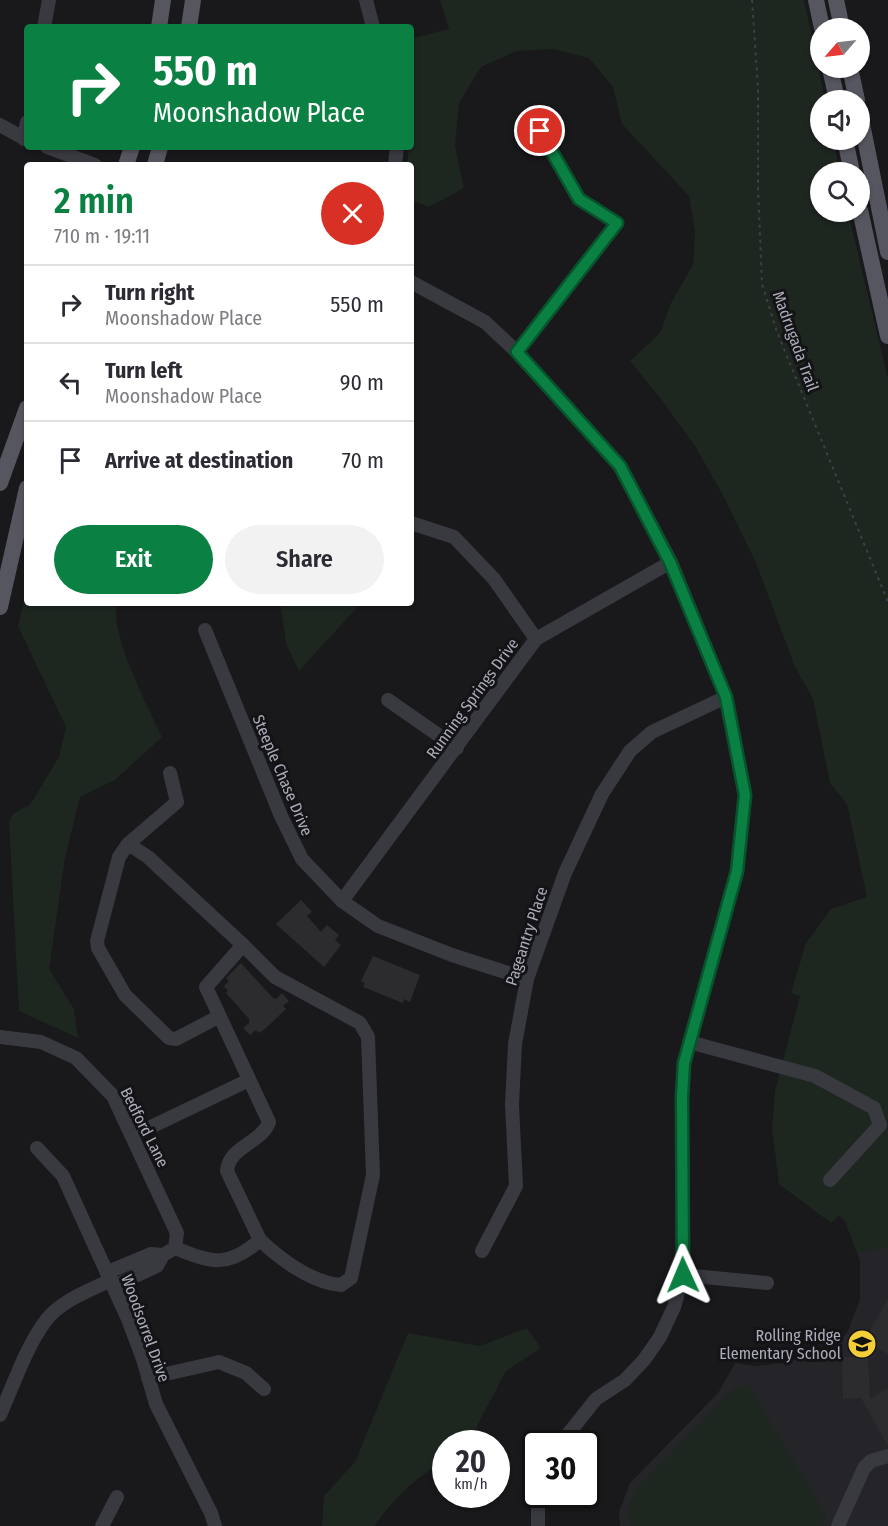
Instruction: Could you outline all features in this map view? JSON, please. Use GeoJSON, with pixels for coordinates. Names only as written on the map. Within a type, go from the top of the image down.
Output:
{"type":"FeatureCollection","features":[{"type":"Feature","properties":{"kind":"main road"},"geometry":{"type":"LineString","coordinates":[[159,24],[163,0]]}},
{"type":"Feature","properties":{"kind":"main road"},"geometry":{"type":"LineString","coordinates":[[189,24],[193,0]]}},
{"type":"Feature","properties":{"kind":"main road"},"geometry":{"type":"LineString","coordinates":[[816,0],[820,18]]}},
{"type":"Feature","properties":{"kind":"main road"},"geometry":{"type":"LineString","coordinates":[[836,0],[840,18]]}},
{"type":"Feature","properties":{"kind":"main road"},"geometry":{"type":"LineString","coordinates":[[867,150],[888,252]]}},
{"type":"Feature","properties":{"kind":"main road"},"geometry":{"type":"LineString","coordinates":[[863,222],[888,336]]}},
{"type":"Feature","properties":{"kind":"main road"},"geometry":{"type":"LineString","coordinates":[[0,483],[24,416]]}},
{"type":"Feature","properties":{"kind":"main road"},"geometry":{"type":"LineString","coordinates":[[0,607],[24,501]]}},
{"type":"Feature","properties":{"kind":"street"},"geometry":{"type":"LineString","coordinates":[[45,24],[49,0]]}},
{"type":"Feature","properties":{"kind":"street"},"geometry":{"type":"LineString","coordinates":[[366,0],[372,24]]}},
{"type":"Feature","properties":{"kind":"street"},"geometry":{"type":"LineString","coordinates":[[0,125],[24,138]]}},
{"type":"Feature","properties":{"kind":"street"},"geometry":{"type":"LineString","coordinates":[[517,352],[617,223],[579,199],[540,131]]}},
{"type":"Feature","properties":{"kind":"street"},"geometry":{"type":"LineString","coordinates":[[55,150],[87,162]]}},
{"type":"Feature","properties":{"kind":"street"},"geometry":{"type":"LineString","coordinates":[[414,284],[485,322],[517,352],[620,466],[670,562],[726,697],[745,795],[739,860],[688,1042],[682,1097],[683,1275],[674,1306],[660,1337],[644,1360],[625,1380],[596,1399],[571,1430]]}},
{"type":"Feature","properties":{"kind":"street"},"geometry":{"type":"LineString","coordinates":[[414,524],[454,537],[494,579],[536,639]]}},
{"type":"Feature","properties":{"kind":"street","name":"Running Springs Drive"},"geometry":{"type":"LineString","coordinates":[[342,901],[536,639],[670,562]]}},
{"type":"Feature","properties":{"kind":"street","name":"Steeple Chase Drive"},"geometry":{"type":"LineString","coordinates":[[205,630],[281,816],[302,859],[342,901],[378,926],[527,979]]}},
{"type":"Feature","properties":{"kind":"street","name":"Pageantry Place"},"geometry":{"type":"LineString","coordinates":[[482,1251],[516,1186],[512,1106],[515,1044],[527,979],[565,873],[602,794],[630,751],[652,732],[726,697]]}},
{"type":"Feature","properties":{"kind":"street"},"geometry":{"type":"LineString","coordinates":[[388,700],[457,748]]}},
{"type":"Feature","properties":{"kind":"street"},"geometry":{"type":"LineString","coordinates":[[170,773],[177,802],[128,844],[119,857],[97,941],[100,955],[125,995],[169,1038],[176,1039],[218,1017]]}},
{"type":"Feature","properties":{"kind":"street"},"geometry":{"type":"LineString","coordinates":[[128,844],[148,857],[243,945],[285,984],[360,1023],[368,1037],[373,1176],[351,1278],[341,1285],[325,1282],[271,1251],[260,1240],[227,1171],[233,1155],[268,1126],[269,1122],[218,1017],[206,987],[243,945]]}},
{"type":"Feature","properties":{"kind":"street","name":"Bedford Lane"},"geometry":{"type":"LineString","coordinates":[[0,1037],[41,1042],[76,1058],[113,1096],[172,1220],[177,1233],[175,1248]]}},
{"type":"Feature","properties":{"kind":"street"},"geometry":{"type":"LineString","coordinates":[[688,1042],[815,1076],[874,1108],[880,1125],[831,1180]]}},
{"type":"Feature","properties":{"kind":"street"},"geometry":{"type":"LineString","coordinates":[[132,1136],[249,1080]]}},
{"type":"Feature","properties":{"kind":"street","name":"Woodsorrel Drive"},"geometry":{"type":"LineString","coordinates":[[37,1148],[63,1176],[111,1280],[143,1359],[156,1404],[211,1513],[215,1526]]}},
{"type":"Feature","properties":{"kind":"street"},"geometry":{"type":"LineString","coordinates":[[0,1415],[30,1348],[48,1318],[72,1300],[111,1280],[157,1266],[163,1255],[175,1248],[218,1262],[241,1254],[260,1240]]}},
{"type":"Feature","properties":{"kind":"street"},"geometry":{"type":"LineString","coordinates":[[683,1275],[767,1283]]}},
{"type":"Feature","properties":{"kind":"street"},"geometry":{"type":"LineString","coordinates":[[148,1378],[219,1362],[246,1373],[264,1389]]}},
{"type":"Feature","properties":{"kind":"street"},"geometry":{"type":"LineString","coordinates":[[838,1526],[864,1468],[879,1457],[888,1456]]}},
{"type":"Feature","properties":{"kind":"street"},"geometry":{"type":"LineString","coordinates":[[102,1526],[117,1497]]}},
{"type":"Feature","properties":{"kind":"street"},"geometry":{"type":"LineString","coordinates":[[538,1508],[538,1526]]}},
{"type":"Feature","properties":{"kind":"path","name":"Madrugada Trail"},"geometry":{"type":"LineString","coordinates":[[752,0],[758,88],[758,186],[762,284],[777,332],[888,602]]}},
{"type":"Feature","properties":{"kind":"shaded area"},"geometry":{"type":"Polygon","coordinates":[[[440,0],[804,0],[810,29],[810,78],[820,78],[823,90],[810,90],[810,150],[835,150],[838,162],[810,162],[810,222],[850,222],[888,379],[888,1248],[857,1253],[845,1221],[839,1215],[831,1223],[779,1184],[772,1128],[775,1091],[800,996],[791,993],[806,943],[831,909],[867,897],[847,804],[830,783],[813,699],[795,667],[756,563],[725,499],[695,446],[630,361],[660,333],[671,303],[693,265],[695,231],[689,196],[622,124],[613,87],[589,58],[553,49],[516,51],[481,67],[459,103],[455,146],[464,188],[429,207],[414,201],[414,162],[407,162],[409,150],[414,150],[414,38],[449,29],[440,0]]]}},
{"type":"Feature","properties":{"kind":"shaded area"},"geometry":{"type":"Polygon","coordinates":[[[24,602],[24,606],[117,606],[116,616],[124,651],[162,737],[115,780],[80,797],[65,858],[49,969],[74,1009],[78,1038],[19,1011],[9,821],[14,813],[30,805],[59,757],[66,727],[18,626],[24,602]]]}},
{"type":"Feature","properties":{"kind":"shaded area"},"geometry":{"type":"Polygon","coordinates":[[[280,606],[358,606],[299,671],[286,643],[280,606]]]}},
{"type":"Feature","properties":{"kind":"shaded area","name":"Rolling Ridge Elementary School"},"geometry":{"type":"Polygon","coordinates":[[[888,1157],[888,1526],[620,1526],[619,1512],[630,1483],[718,1393],[735,1363],[756,1366],[783,1363],[806,1356],[819,1361],[847,1333],[860,1299],[860,1261],[845,1221],[838,1214],[888,1157]]]}},
{"type":"Feature","properties":{"kind":"shaded area"},"geometry":{"type":"Polygon","coordinates":[[[527,1328],[541,1348],[506,1371],[475,1430],[432,1430],[432,1470],[406,1489],[375,1526],[322,1526],[324,1496],[355,1462],[408,1333],[480,1346],[527,1328]]]}},
{"type":"Feature","properties":{"kind":"shaded area"},"geometry":{"type":"Polygon","coordinates":[[[748,1384],[827,1516],[822,1526],[631,1526],[628,1510],[634,1491],[733,1389],[748,1384]]]}},
{"type":"Feature","properties":{"kind":"building"},"geometry":{"type":"Polygon","coordinates":[[[301,900],[312,912],[307,916],[321,932],[327,925],[339,935],[335,940],[341,945],[324,967],[276,924],[301,900]]]}},
{"type":"Feature","properties":{"kind":"building"},"geometry":{"type":"Polygon","coordinates":[[[373,956],[420,975],[410,1002],[404,999],[403,1003],[363,987],[365,983],[361,981],[373,956]]]}},
{"type":"Feature","properties":{"kind":"building"},"geometry":{"type":"Polygon","coordinates":[[[241,963],[273,998],[276,999],[282,993],[289,1001],[283,1006],[286,1009],[266,1028],[259,1033],[256,1030],[250,1035],[243,1028],[249,1023],[249,1019],[226,993],[228,991],[224,986],[229,981],[226,978],[241,963]]]}},
{"type":"Feature","properties":{"kind":"building"},"geometry":{"type":"Polygon","coordinates":[[[888,1299],[888,1354],[864,1341],[888,1299]]]}},
{"type":"Feature","properties":{"kind":"building"},"geometry":{"type":"Polygon","coordinates":[[[868,1356],[870,1399],[888,1388],[888,1446],[861,1398],[843,1399],[842,1357],[868,1356]]]}},
{"type":"Feature","properties":{"kind":"place","name":"Rolling Ridge Elementary School"},"geometry":{"type":"Point","coordinates":[862,1344]}},
{"type":"Feature","properties":{"kind":"route"},"geometry":{"type":"LineString","coordinates":[[540,131],[579,199],[617,223],[517,352],[620,466],[670,562],[726,697],[745,795],[737,871],[684,1063],[682,1097],[683,1275]]}}]}
